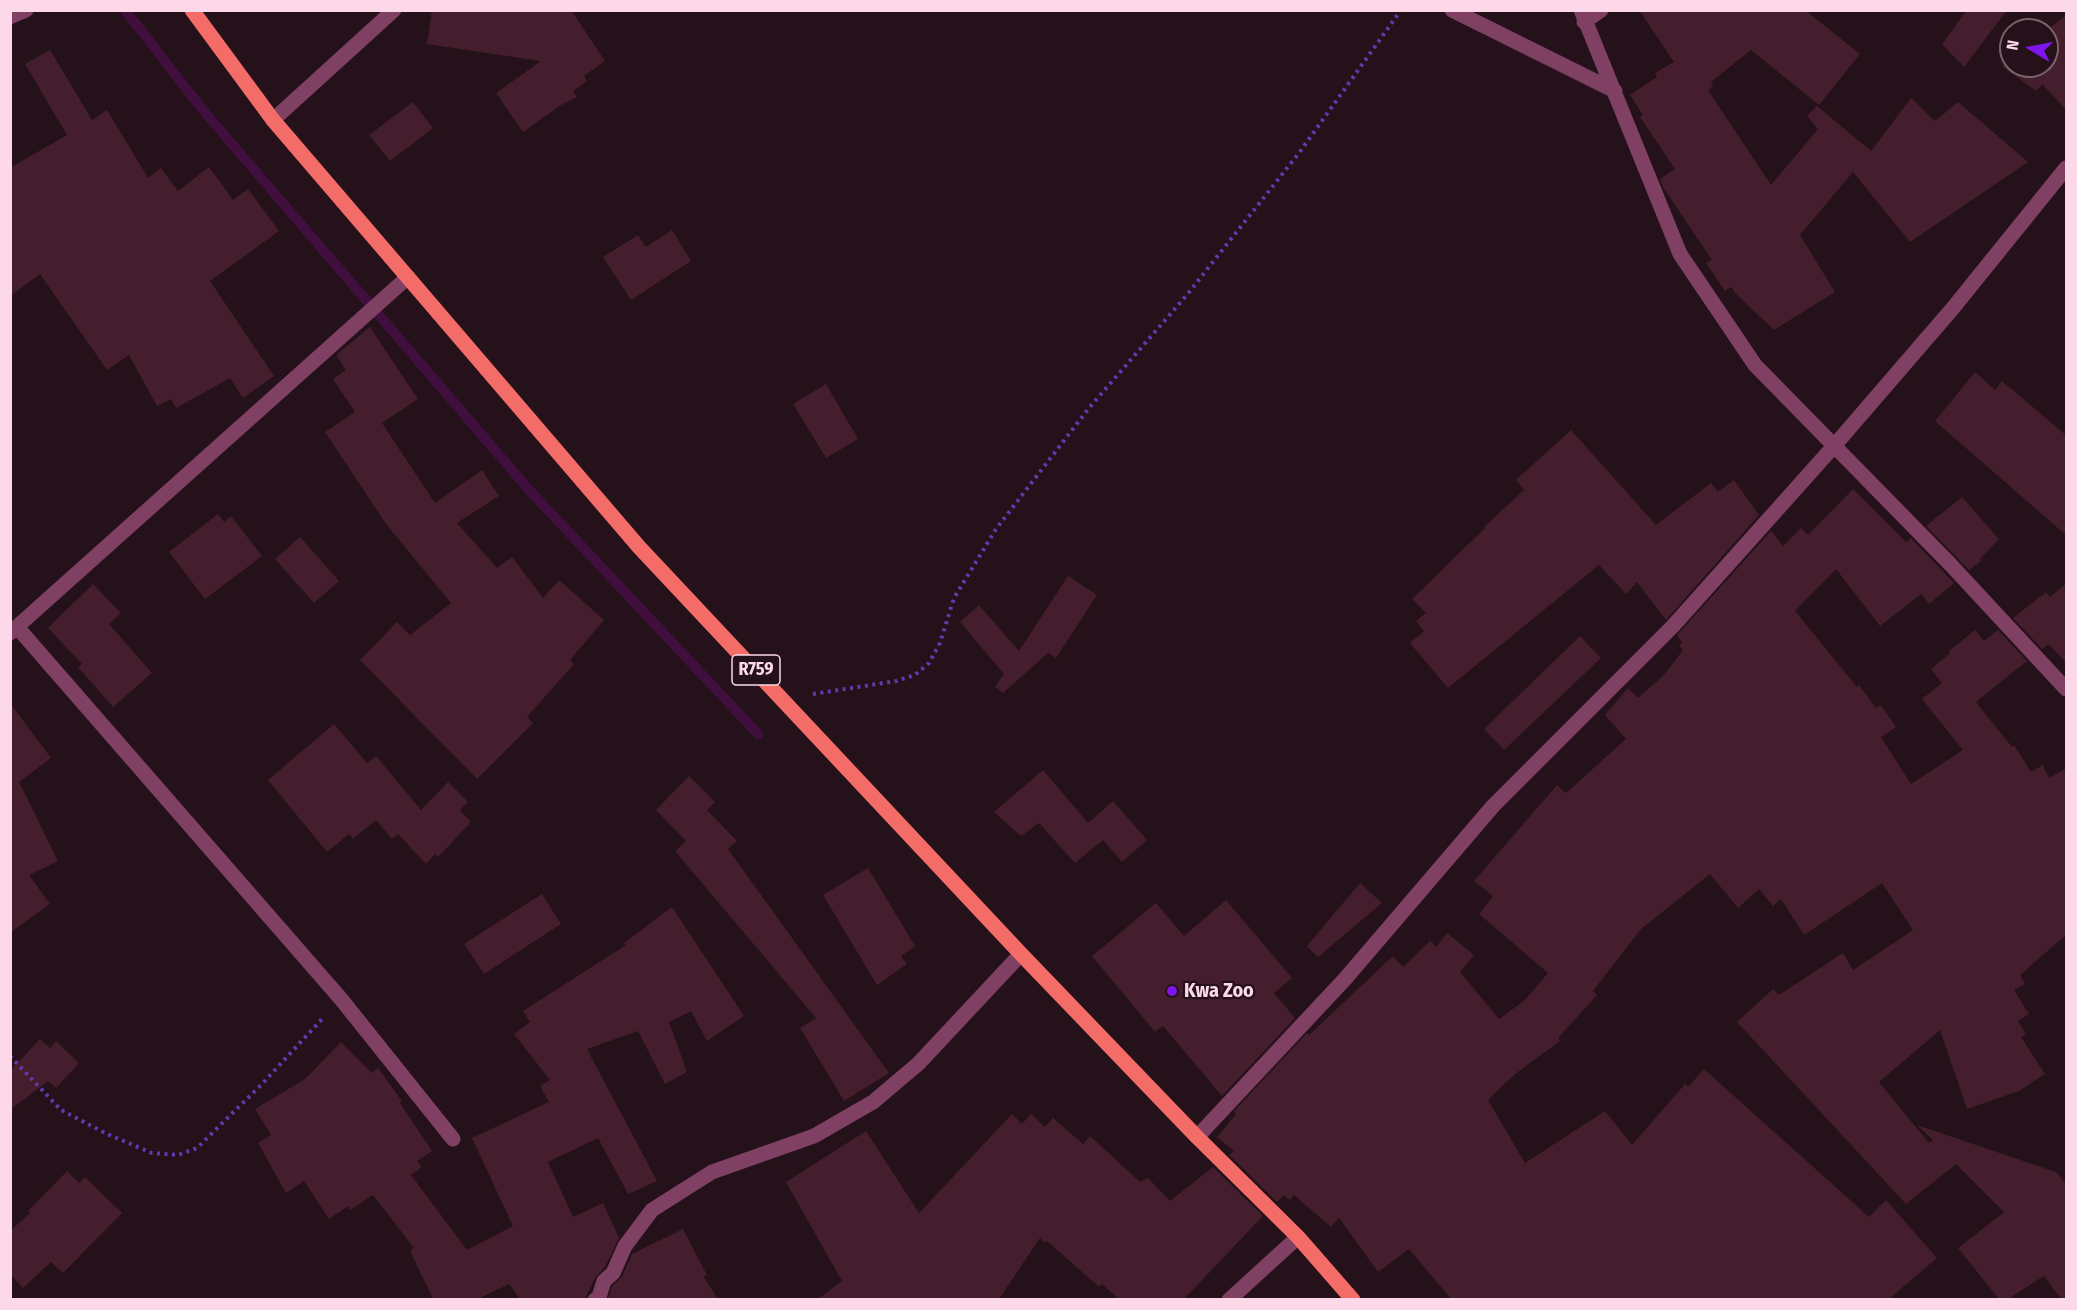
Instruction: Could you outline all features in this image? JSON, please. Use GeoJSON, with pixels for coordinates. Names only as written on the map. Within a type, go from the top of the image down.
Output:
{"type":"FeatureCollection","features":[{"type":"Feature","properties":{"kind":"main road","name":"R759"},"geometry":{"type":"LineString","coordinates":[[192,10],[273,120],[639,548],[1021,954],[1197,1137],[1298,1237],[1353,1299]]}},
{"type":"Feature","properties":{"kind":"street"},"geometry":{"type":"LineString","coordinates":[[10,18],[26,10]]}},
{"type":"Feature","properties":{"kind":"street"},"geometry":{"type":"LineString","coordinates":[[273,120],[394,10]]}},
{"type":"Feature","properties":{"kind":"street"},"geometry":{"type":"LineString","coordinates":[[1452,10],[1615,91]]}},
{"type":"Feature","properties":{"kind":"street"},"geometry":{"type":"LineString","coordinates":[[1601,10],[1582,16],[1615,91],[1680,254],[1755,365],[1950,564],[2067,689]]}},
{"type":"Feature","properties":{"kind":"street"},"geometry":{"type":"LineString","coordinates":[[1197,1137],[1345,979],[1493,806],[1673,626],[1834,446],[1953,308],[2067,168]]}},
{"type":"Feature","properties":{"kind":"street"},"geometry":{"type":"LineString","coordinates":[[408,277],[14,630],[341,999],[453,1139]]}},
{"type":"Feature","properties":{"kind":"street"},"geometry":{"type":"LineString","coordinates":[[595,1299],[599,1297],[604,1281],[613,1273],[625,1246],[652,1210],[712,1172],[814,1136],[873,1102],[918,1065],[1021,954]]}},
{"type":"Feature","properties":{"kind":"street"},"geometry":{"type":"LineString","coordinates":[[1229,1299],[1298,1237]]}},
{"type":"Feature","properties":{"kind":"path"},"geometry":{"type":"LineString","coordinates":[[782,698],[896,681],[915,675],[929,663],[940,643],[954,598],[996,529],[1089,408],[1186,296],[1299,153],[1401,10]]}},
{"type":"Feature","properties":{"kind":"path"},"geometry":{"type":"LineString","coordinates":[[10,1056],[61,1110],[107,1134],[152,1153],[178,1155],[197,1148],[262,1084],[341,999]]}},
{"type":"Feature","properties":{"kind":"building"},"geometry":{"type":"Polygon","coordinates":[[[432,10],[571,10],[605,61],[584,76],[587,81],[573,91],[577,97],[561,105],[523,132],[496,93],[541,61],[427,44],[432,10]]]}},
{"type":"Feature","properties":{"kind":"building"},"geometry":{"type":"Polygon","coordinates":[[[1639,10],[1805,10],[1860,54],[1819,105],[1751,50],[1711,82],[1713,87],[1708,90],[1771,185],[1818,129],[1807,116],[1817,106],[1871,151],[1911,98],[1935,121],[1958,102],[2028,162],[1910,242],[1853,172],[1800,235],[1835,292],[1774,330],[1731,287],[1725,291],[1706,263],[1712,260],[1663,187],[1660,179],[1675,169],[1640,117],[1643,115],[1630,95],[1657,77],[1655,73],[1674,62],[1639,10]]]}},
{"type":"Feature","properties":{"kind":"building"},"geometry":{"type":"Polygon","coordinates":[[[1967,10],[2007,10],[1964,67],[1942,44],[1967,10]]]}},
{"type":"Feature","properties":{"kind":"building"},"geometry":{"type":"Polygon","coordinates":[[[2067,14],[2067,111],[2042,84],[2036,91],[2018,78],[2059,78],[2059,20],[2067,14]]]}},
{"type":"Feature","properties":{"kind":"building"},"geometry":{"type":"Polygon","coordinates":[[[50,50],[92,120],[107,110],[148,178],[161,168],[178,191],[209,167],[233,200],[248,189],[279,231],[210,281],[274,376],[243,398],[230,378],[176,408],[171,399],[157,406],[129,355],[107,370],[40,274],[10,296],[10,168],[67,135],[25,64],[50,50]]]}},
{"type":"Feature","properties":{"kind":"building"},"geometry":{"type":"Polygon","coordinates":[[[413,102],[433,128],[390,161],[369,135],[413,102]]]}},
{"type":"Feature","properties":{"kind":"building"},"geometry":{"type":"Polygon","coordinates":[[[672,230],[691,261],[631,300],[603,257],[638,235],[646,247],[672,230]]]}},
{"type":"Feature","properties":{"kind":"building"},"geometry":{"type":"Polygon","coordinates":[[[370,327],[418,399],[382,423],[435,503],[482,470],[499,496],[457,523],[497,568],[512,557],[543,598],[559,580],[604,620],[570,660],[574,664],[527,717],[533,723],[477,779],[360,660],[397,622],[410,635],[451,603],[386,524],[325,432],[355,412],[333,379],[346,370],[336,355],[370,327]]]}},
{"type":"Feature","properties":{"kind":"building"},"geometry":{"type":"Polygon","coordinates":[[[1975,372],[1995,390],[2002,381],[2067,436],[2067,536],[1935,421],[1975,372]]]}},
{"type":"Feature","properties":{"kind":"building"},"geometry":{"type":"Polygon","coordinates":[[[826,384],[858,439],[826,458],[793,404],[826,384]]]}},
{"type":"Feature","properties":{"kind":"building"},"geometry":{"type":"Polygon","coordinates":[[[1571,430],[1656,525],[1711,483],[1718,492],[1734,480],[1759,515],[1666,620],[1637,582],[1626,594],[1599,565],[1448,688],[1410,643],[1424,631],[1416,621],[1426,613],[1412,599],[1524,490],[1516,480],[1571,430]]]}},
{"type":"Feature","properties":{"kind":"building"},"geometry":{"type":"Polygon","coordinates":[[[1853,489],[1906,542],[1911,538],[1954,583],[1929,604],[1921,594],[1880,626],[1836,569],[1795,611],[1857,687],[1859,685],[1876,708],[1881,705],[1896,727],[1881,737],[1911,784],[1963,750],[1922,699],[1942,683],[1931,669],[1975,630],[1984,641],[1998,630],[2027,661],[1976,702],[2012,747],[2014,745],[2031,772],[2043,765],[2049,778],[2067,768],[2067,934],[2020,975],[2025,984],[2014,990],[2029,1014],[2018,1021],[2026,1034],[2021,1037],[2045,1074],[2019,1091],[1967,1109],[1940,1030],[1879,1082],[1929,1143],[1933,1140],[1917,1125],[2056,1172],[2067,1185],[2067,1299],[2061,1299],[2044,1276],[2008,1299],[1999,1299],[1958,1248],[2004,1212],[1956,1164],[1906,1204],[1737,1022],[1773,989],[1779,995],[1843,953],[1853,970],[1913,930],[1882,883],[1804,935],[1781,899],[1773,906],[1759,889],[1738,908],[1710,874],[1641,929],[1593,991],[1597,995],[1558,1038],[1560,1041],[1515,1074],[1488,1100],[1525,1163],[1605,1111],[1632,1145],[1685,1084],[1688,1087],[1704,1069],[1869,1217],[1886,1200],[1937,1258],[1889,1299],[1451,1299],[1409,1249],[1378,1272],[1339,1218],[1331,1227],[1294,1195],[1290,1200],[1284,1195],[1277,1202],[1229,1155],[1234,1151],[1217,1137],[1236,1114],[1234,1111],[1307,1033],[1309,1035],[1393,956],[1403,967],[1430,941],[1436,947],[1447,933],[1474,955],[1460,972],[1499,1019],[1524,1001],[1548,973],[1479,914],[1493,896],[1474,881],[1557,785],[1566,793],[1626,739],[1605,715],[1628,688],[1638,698],[1663,676],[1683,650],[1679,646],[1682,642],[1677,635],[1771,531],[1783,546],[1801,528],[1808,535],[1853,489]]]}},
{"type":"Feature","properties":{"kind":"building"},"geometry":{"type":"Polygon","coordinates":[[[1962,497],[1999,539],[1980,559],[1981,561],[1969,570],[1926,526],[1962,497]]]}},
{"type":"Feature","properties":{"kind":"building"},"geometry":{"type":"Polygon","coordinates":[[[218,514],[224,522],[231,516],[262,556],[205,599],[169,552],[218,514]]]}},
{"type":"Feature","properties":{"kind":"building"},"geometry":{"type":"Polygon","coordinates":[[[300,537],[339,581],[314,603],[275,559],[300,537]]]}},
{"type":"Feature","properties":{"kind":"building"},"geometry":{"type":"Polygon","coordinates":[[[1068,576],[1097,595],[1056,658],[1048,653],[1003,693],[995,687],[1004,674],[960,622],[979,605],[1019,651],[1068,576]]]}},
{"type":"Feature","properties":{"kind":"building"},"geometry":{"type":"Polygon","coordinates":[[[2067,583],[2067,664],[2049,644],[2042,649],[2013,618],[2046,592],[2050,597],[2067,583]]]}},
{"type":"Feature","properties":{"kind":"building"},"geometry":{"type":"Polygon","coordinates":[[[93,584],[121,613],[109,624],[152,673],[113,707],[78,667],[82,664],[48,628],[93,584]]]}},
{"type":"Feature","properties":{"kind":"building"},"geometry":{"type":"Polygon","coordinates":[[[1580,636],[1601,658],[1504,750],[1484,729],[1580,636]]]}},
{"type":"Feature","properties":{"kind":"building"},"geometry":{"type":"Polygon","coordinates":[[[10,703],[51,758],[19,782],[58,861],[29,875],[50,904],[10,933],[10,703]]]}},
{"type":"Feature","properties":{"kind":"building"},"geometry":{"type":"Polygon","coordinates":[[[334,724],[367,763],[376,756],[421,810],[448,782],[468,802],[460,810],[471,822],[438,857],[435,854],[426,864],[398,834],[392,839],[376,820],[353,839],[349,834],[327,852],[268,780],[334,724]]]}},
{"type":"Feature","properties":{"kind":"building"},"geometry":{"type":"Polygon","coordinates":[[[1043,770],[1088,823],[1113,801],[1147,840],[1122,862],[1103,840],[1075,863],[1039,823],[1021,836],[994,812],[1043,770]]]}},
{"type":"Feature","properties":{"kind":"building"},"geometry":{"type":"Polygon","coordinates":[[[689,776],[715,802],[707,810],[737,841],[728,849],[889,1073],[844,1101],[800,1028],[816,1018],[675,851],[686,841],[656,810],[689,776]]]}},
{"type":"Feature","properties":{"kind":"building"},"geometry":{"type":"Polygon","coordinates":[[[868,868],[915,946],[901,956],[907,964],[877,985],[823,895],[868,868]]]}},
{"type":"Feature","properties":{"kind":"building"},"geometry":{"type":"Polygon","coordinates":[[[1360,883],[1382,903],[1318,957],[1307,946],[1360,883]]]}},
{"type":"Feature","properties":{"kind":"building"},"geometry":{"type":"Polygon","coordinates":[[[542,894],[561,924],[484,974],[464,944],[542,894]]]}},
{"type":"Feature","properties":{"kind":"building"},"geometry":{"type":"Polygon","coordinates":[[[1226,900],[1292,978],[1274,993],[1295,1018],[1222,1096],[1163,1026],[1155,1032],[1092,956],[1156,903],[1184,936],[1226,900]]]}},
{"type":"Feature","properties":{"kind":"building"},"geometry":{"type":"Polygon","coordinates":[[[672,907],[744,1016],[707,1041],[691,1011],[669,1022],[687,1072],[665,1084],[638,1031],[587,1049],[657,1181],[628,1194],[598,1138],[548,1162],[573,1217],[603,1203],[619,1238],[605,1267],[595,1278],[585,1299],[520,1299],[509,1284],[478,1299],[433,1299],[410,1251],[414,1248],[373,1195],[350,1210],[348,1206],[329,1219],[304,1181],[286,1193],[258,1143],[271,1135],[255,1109],[305,1079],[341,1042],[372,1073],[378,1068],[402,1101],[400,1103],[432,1151],[417,1161],[422,1167],[411,1175],[467,1250],[513,1226],[472,1138],[549,1102],[540,1086],[550,1080],[514,1034],[530,1022],[523,1011],[626,945],[624,943],[672,907]]]}},
{"type":"Feature","properties":{"kind":"building"},"geometry":{"type":"Polygon","coordinates":[[[40,1039],[50,1048],[56,1041],[79,1063],[56,1088],[48,1081],[10,1110],[10,1071],[40,1039]]]}},
{"type":"Feature","properties":{"kind":"building"},"geometry":{"type":"Polygon","coordinates":[[[1012,1114],[1022,1124],[1031,1114],[1045,1127],[1053,1118],[1083,1144],[1090,1136],[1140,1182],[1148,1178],[1170,1201],[1213,1167],[1263,1216],[1184,1299],[1119,1299],[1102,1284],[1099,1287],[1047,1241],[1045,1243],[1040,1238],[999,1299],[818,1299],[842,1281],[786,1182],[866,1131],[919,1213],[1012,1114]]]}},
{"type":"Feature","properties":{"kind":"building"},"geometry":{"type":"Polygon","coordinates":[[[67,1171],[79,1183],[85,1177],[122,1213],[63,1273],[51,1262],[23,1288],[10,1274],[10,1231],[30,1213],[28,1211],[67,1171]]]}},
{"type":"Feature","properties":{"kind":"building"},"geometry":{"type":"Polygon","coordinates":[[[683,1229],[707,1275],[703,1276],[718,1299],[608,1299],[612,1286],[622,1277],[632,1254],[683,1229]]]}},
{"type":"Feature","properties":{"kind":"waterway"},"geometry":{"type":"LineString","coordinates":[[125,10],[202,109],[530,491],[758,734]]}},
{"type":"Feature","properties":{"kind":"place","name":"Kwa Zoo"},"geometry":{"type":"Point","coordinates":[1172,991]}}]}
